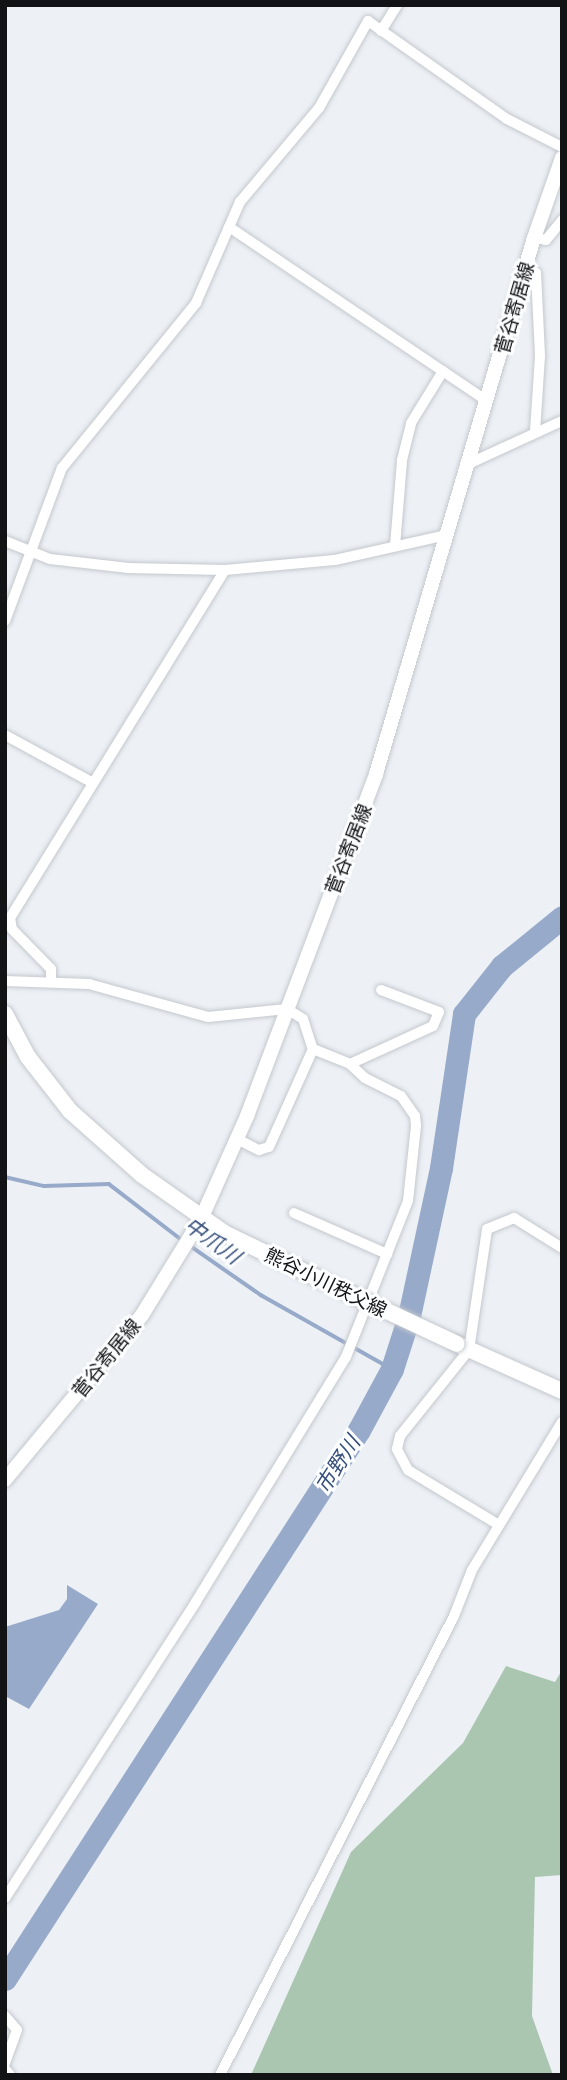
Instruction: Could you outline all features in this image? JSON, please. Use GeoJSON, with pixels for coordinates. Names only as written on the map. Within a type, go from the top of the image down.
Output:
{"type":"FeatureCollection","features":[{"type":"Feature","properties":{"kind":"main road","name":"菅谷寄居線"},"geometry":{"type":"LineString","coordinates":[[5,1480],[142,1315],[201,1219],[237,1139],[376,774],[534,237],[562,158]]}},
{"type":"Feature","properties":{"kind":"main road","name":"熊谷小川秩父線"},"geometry":{"type":"LineString","coordinates":[[5,1014],[28,1056],[70,1111],[142,1175],[201,1219],[357,1297],[562,1391]]}},
{"type":"Feature","properties":{"kind":"street"},"geometry":{"type":"LineString","coordinates":[[381,31],[397,5]]}},
{"type":"Feature","properties":{"kind":"street"},"geometry":{"type":"LineString","coordinates":[[5,621],[62,468],[196,303],[240,202],[319,108],[368,21],[507,119],[562,147]]}},
{"type":"Feature","properties":{"kind":"street"},"geometry":{"type":"LineString","coordinates":[[534,237],[546,240],[562,220]]}},
{"type":"Feature","properties":{"kind":"street"},"geometry":{"type":"LineString","coordinates":[[229,227],[487,401]]}},
{"type":"Feature","properties":{"kind":"street"},"geometry":{"type":"LineString","coordinates":[[525,268],[536,273],[540,356],[535,432]]}},
{"type":"Feature","properties":{"kind":"street"},"geometry":{"type":"LineString","coordinates":[[395,546],[402,460],[411,423],[443,372]]}},
{"type":"Feature","properties":{"kind":"street"},"geometry":{"type":"LineString","coordinates":[[468,464],[562,421]]}},
{"type":"Feature","properties":{"kind":"street"},"geometry":{"type":"LineString","coordinates":[[5,541],[30,553],[128,568],[225,570],[335,560],[447,535]]}},
{"type":"Feature","properties":{"kind":"street"},"geometry":{"type":"LineString","coordinates":[[51,980],[51,969],[12,929],[10,918],[225,570]]}},
{"type":"Feature","properties":{"kind":"street"},"geometry":{"type":"LineString","coordinates":[[5,735],[93,783]]}},
{"type":"Feature","properties":{"kind":"street"},"geometry":{"type":"LineString","coordinates":[[5,981],[51,980],[89,984],[208,1017],[287,1009],[303,1019],[313,1049],[269,1147],[259,1150],[237,1139]]}},
{"type":"Feature","properties":{"kind":"street"},"geometry":{"type":"LineString","coordinates":[[350,1064],[433,1027],[439,1012],[381,990]]}},
{"type":"Feature","properties":{"kind":"street"},"geometry":{"type":"LineString","coordinates":[[5,1898],[196,1602],[340,1367],[408,1201],[415,1116],[401,1096],[365,1078],[350,1064],[313,1049]]}},
{"type":"Feature","properties":{"kind":"street"},"geometry":{"type":"LineString","coordinates":[[294,1213],[387,1254]]}},
{"type":"Feature","properties":{"kind":"street"},"geometry":{"type":"LineString","coordinates":[[499,1525],[408,1470],[397,1449],[409,1423],[470,1350],[487,1229],[514,1218],[562,1248]]}},
{"type":"Feature","properties":{"kind":"street"},"geometry":{"type":"LineString","coordinates":[[220,2075],[499,1525],[562,1422]]}},
{"type":"Feature","properties":{"kind":"street"},"geometry":{"type":"LineString","coordinates":[[548,1446],[562,1448]]}},
{"type":"Feature","properties":{"kind":"street"},"geometry":{"type":"LineString","coordinates":[[5,2063],[17,2030],[8,2019]]}},
{"type":"Feature","properties":{"kind":"street"},"geometry":{"type":"LineString","coordinates":[[5,2069],[10,2075]]}},
{"type":"Feature","properties":{"kind":"green space"},"geometry":{"type":"Polygon","coordinates":[[[506,1666],[555,1682],[562,1670],[562,1875],[535,1877],[532,2016],[553,2075],[251,2075],[351,1852],[463,1743],[506,1666]]]}},
{"type":"Feature","properties":{"kind":"water"},"geometry":{"type":"Polygon","coordinates":[[[67,1585],[98,1604],[29,1709],[5,1696],[5,1627],[59,1610],[67,1599],[67,1585]]]}},
{"type":"Feature","properties":{"kind":"waterway","name":"市野川"},"geometry":{"type":"LineString","coordinates":[[5,1979],[359,1430],[392,1369],[409,1316],[441,1168],[464,1014],[502,966],[562,917]]}},
{"type":"Feature","properties":{"kind":"waterway","name":"中爪川"},"geometry":{"type":"LineString","coordinates":[[5,1177],[44,1186],[109,1184],[182,1240]]}},
{"type":"Feature","properties":{"kind":"waterway","name":"中爪川"},"geometry":{"type":"LineString","coordinates":[[189,1245],[261,1295],[392,1369]]}}]}
